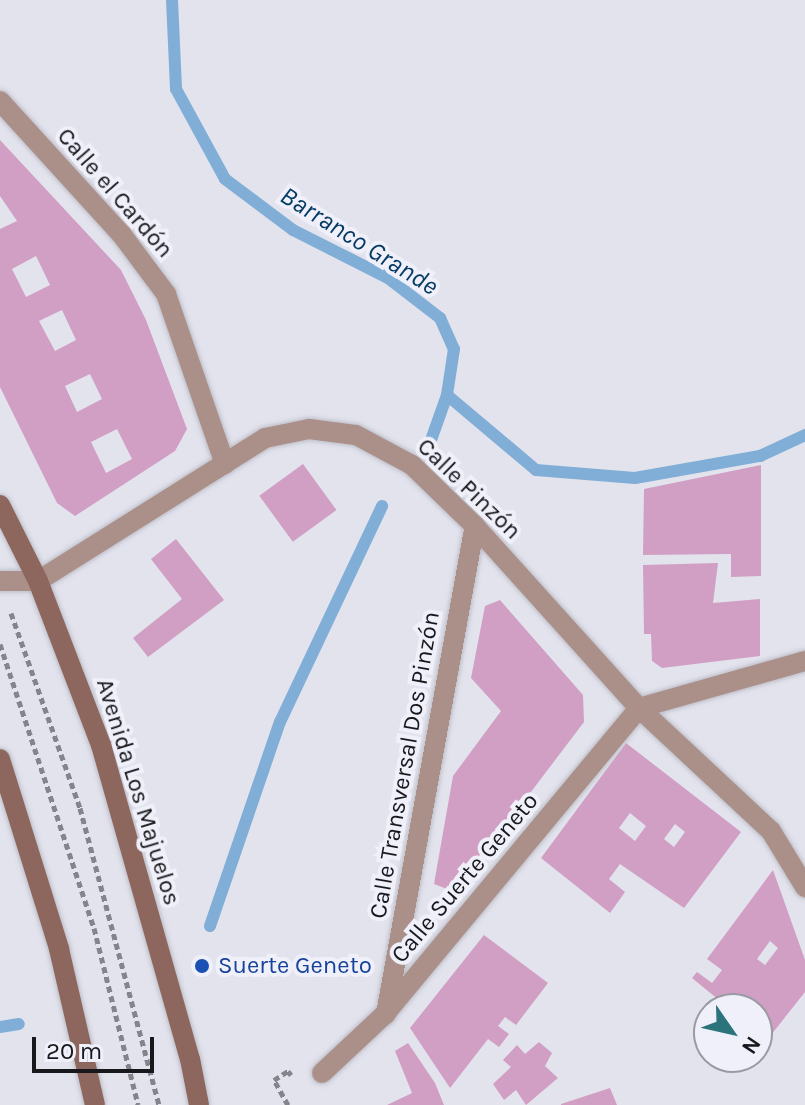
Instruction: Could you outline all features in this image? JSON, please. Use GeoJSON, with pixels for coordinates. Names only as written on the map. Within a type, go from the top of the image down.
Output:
{"type":"FeatureCollection","features":[{"type":"Feature","properties":{"kind":"street","name":"Calle el Cardón"},"geometry":{"type":"LineString","coordinates":[[0,101],[122,235],[166,294],[225,464]]}},
{"type":"Feature","properties":{"kind":"street","name":"Calle Pinzón"},"geometry":{"type":"LineString","coordinates":[[38,581],[265,438],[335,430],[387,449],[412,465],[475,526],[639,708],[771,831],[805,887]]}},
{"type":"Feature","properties":{"kind":"street","name":"Avenida Los Majuelos"},"geometry":{"type":"LineString","coordinates":[[0,505],[38,581],[101,745],[190,1059],[199,1105]]}},
{"type":"Feature","properties":{"kind":"street","name":"Calle Transversal Dos Pinzón"},"geometry":{"type":"LineString","coordinates":[[385,1014],[475,526]]}},
{"type":"Feature","properties":{"kind":"street"},"geometry":{"type":"LineString","coordinates":[[0,581],[38,581]]}},
{"type":"Feature","properties":{"kind":"street"},"geometry":{"type":"LineString","coordinates":[[639,708],[805,661]]}},
{"type":"Feature","properties":{"kind":"street","name":"Calle Suerte Geneto"},"geometry":{"type":"LineString","coordinates":[[322,1073],[385,1014],[639,708]]}},
{"type":"Feature","properties":{"kind":"street"},"geometry":{"type":"LineString","coordinates":[[0,759],[59,949],[95,1105]]}},
{"type":"Feature","properties":{"kind":"path"},"geometry":{"type":"LineString","coordinates":[[6,602],[31,658],[80,808],[159,1105]]}},
{"type":"Feature","properties":{"kind":"path"},"geometry":{"type":"LineString","coordinates":[[0,644],[94,928],[138,1105]]}},
{"type":"Feature","properties":{"kind":"path"},"geometry":{"type":"LineString","coordinates":[[288,1105],[274,1080],[288,1071],[297,1083]]}},
{"type":"Feature","properties":{"kind":"building"},"geometry":{"type":"Polygon","coordinates":[[[0,140],[121,270],[146,320],[187,429],[175,451],[75,516],[57,503],[0,387],[0,229],[17,221],[0,196],[0,140]],[[36,256],[12,269],[26,297],[50,285],[36,256]],[[62,310],[39,321],[55,351],[76,340],[62,310]],[[90,374],[65,386],[77,412],[102,399],[90,374]],[[117,429],[91,442],[106,473],[132,459],[117,429]]]}},
{"type":"Feature","properties":{"kind":"building"},"geometry":{"type":"Polygon","coordinates":[[[303,464],[337,510],[293,542],[259,496],[303,464]]]}},
{"type":"Feature","properties":{"kind":"building"},"geometry":{"type":"Polygon","coordinates":[[[761,465],[761,576],[731,577],[731,554],[643,555],[644,489],[761,465]]]}},
{"type":"Feature","properties":{"kind":"building"},"geometry":{"type":"Polygon","coordinates":[[[176,539],[224,600],[148,657],[133,638],[182,599],[151,559],[176,539]]]}},
{"type":"Feature","properties":{"kind":"building"},"geometry":{"type":"Polygon","coordinates":[[[718,563],[713,603],[760,599],[760,656],[662,668],[652,661],[651,634],[644,634],[643,565],[718,563]]]}},
{"type":"Feature","properties":{"kind":"building"},"geometry":{"type":"Polygon","coordinates":[[[500,600],[583,695],[584,722],[455,892],[434,884],[453,776],[501,711],[471,678],[485,606],[500,600]]]}},
{"type":"Feature","properties":{"kind":"building"},"geometry":{"type":"Polygon","coordinates":[[[626,743],[741,832],[684,908],[620,864],[609,879],[625,892],[610,913],[541,858],[626,743]],[[630,813],[619,828],[635,841],[646,826],[630,813]],[[675,824],[664,839],[674,847],[685,832],[675,824]]]}},
{"type":"Feature","properties":{"kind":"building"},"geometry":{"type":"Polygon","coordinates":[[[773,870],[805,960],[805,992],[773,1032],[773,993],[710,993],[692,978],[697,972],[712,983],[722,970],[707,959],[773,870]],[[770,941],[757,959],[765,965],[778,948],[770,941]]]}},
{"type":"Feature","properties":{"kind":"building"},"geometry":{"type":"Polygon","coordinates":[[[484,935],[548,983],[516,1025],[505,1017],[498,1026],[509,1034],[499,1047],[488,1039],[450,1088],[410,1028],[484,935]]]}},
{"type":"Feature","properties":{"kind":"building"},"geometry":{"type":"Polygon","coordinates":[[[539,1042],[552,1053],[545,1066],[558,1078],[526,1105],[516,1090],[504,1100],[493,1084],[511,1067],[503,1060],[517,1045],[525,1054],[539,1042]]]}},
{"type":"Feature","properties":{"kind":"building"},"geometry":{"type":"Polygon","coordinates":[[[408,1043],[435,1083],[444,1105],[387,1105],[412,1093],[395,1051],[408,1043]]]}},
{"type":"Feature","properties":{"kind":"building"},"geometry":{"type":"Polygon","coordinates":[[[610,1088],[617,1105],[561,1105],[561,1104],[610,1088]]]}},
{"type":"Feature","properties":{"kind":"waterway","name":"Barranco Grande"},"geometry":{"type":"LineString","coordinates":[[172,0],[176,89],[225,179],[293,230],[388,278],[440,318],[454,349],[447,395],[430,443]]}},
{"type":"Feature","properties":{"kind":"waterway"},"geometry":{"type":"LineString","coordinates":[[447,395],[536,470],[635,478],[760,456],[805,435]]}},
{"type":"Feature","properties":{"kind":"waterway","name":"Barranco Grande"},"geometry":{"type":"LineString","coordinates":[[210,926],[280,722],[382,506]]}},
{"type":"Feature","properties":{"kind":"waterway","name":"Barranco Grande"},"geometry":{"type":"LineString","coordinates":[[0,1027],[19,1024]]}},
{"type":"Feature","properties":{"kind":"place","name":"Suerte Geneto"},"geometry":{"type":"Point","coordinates":[202,966]}}]}
